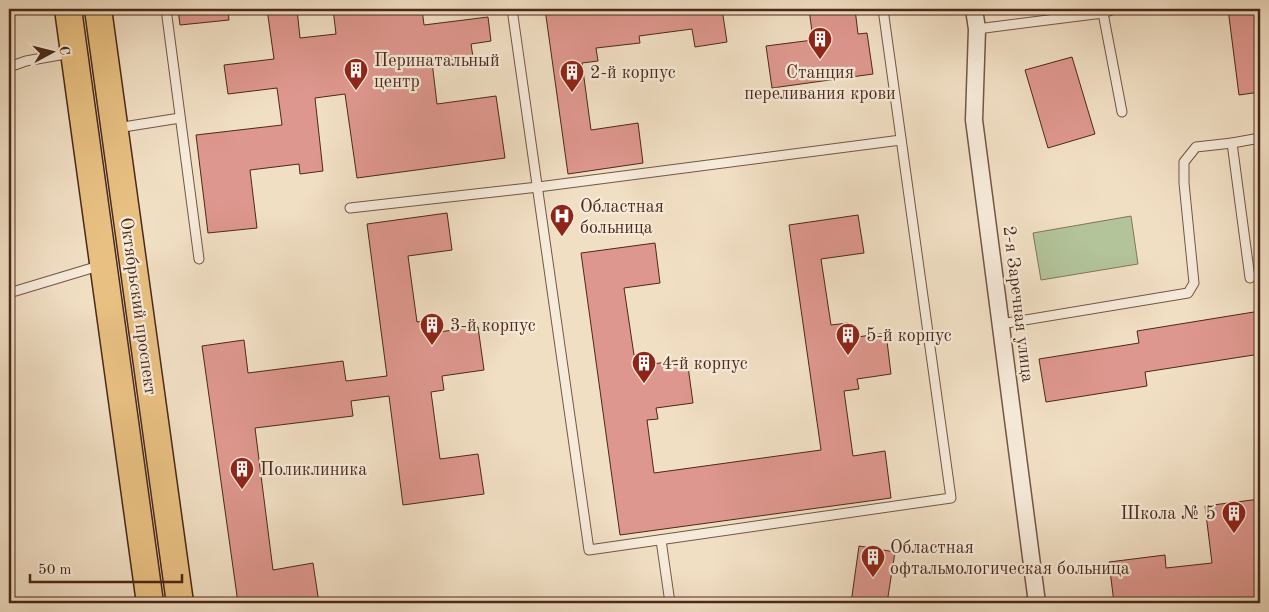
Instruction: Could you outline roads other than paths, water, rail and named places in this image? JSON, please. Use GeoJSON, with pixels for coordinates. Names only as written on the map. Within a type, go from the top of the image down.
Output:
{"type":"FeatureCollection","features":[{"type":"Feature","properties":{"kind":"main road","name":"Октябрьский проспект"},"geometry":{"type":"LineString","coordinates":[[68,9],[150,603]]}},
{"type":"Feature","properties":{"kind":"main road","name":"Октябрьский проспект"},"geometry":{"type":"LineString","coordinates":[[98,9],[180,603]]}},
{"type":"Feature","properties":{"kind":"street","name":"2-я Заречная улица"},"geometry":{"type":"LineString","coordinates":[[974,9],[977,29],[974,120],[1037,603]]}},
{"type":"Feature","properties":{"kind":"lane"},"geometry":{"type":"LineString","coordinates":[[166,9],[200,260]]}},
{"type":"Feature","properties":{"kind":"lane"},"geometry":{"type":"LineString","coordinates":[[512,9],[589,550],[951,498],[883,9]]}},
{"type":"Feature","properties":{"kind":"lane"},"geometry":{"type":"LineString","coordinates":[[977,29],[1103,13],[1114,9]]}},
{"type":"Feature","properties":{"kind":"lane"},"geometry":{"type":"LineString","coordinates":[[1103,13],[1122,112]]}},
{"type":"Feature","properties":{"kind":"lane"},"geometry":{"type":"LineString","coordinates":[[9,67],[26,61],[74,52]]}},
{"type":"Feature","properties":{"kind":"lane"},"geometry":{"type":"LineString","coordinates":[[114,128],[180,118]]}},
{"type":"Feature","properties":{"kind":"lane"},"geometry":{"type":"LineString","coordinates":[[1001,324],[1188,293],[1194,283],[1184,183],[1184,162],[1196,147],[1260,138]]}},
{"type":"Feature","properties":{"kind":"lane"},"geometry":{"type":"LineString","coordinates":[[350,208],[538,188],[901,140]]}},
{"type":"Feature","properties":{"kind":"lane"},"geometry":{"type":"LineString","coordinates":[[1232,143],[1250,278]]}},
{"type":"Feature","properties":{"kind":"lane"},"geometry":{"type":"LineString","coordinates":[[9,293],[104,265]]}},
{"type":"Feature","properties":{"kind":"lane"},"geometry":{"type":"LineString","coordinates":[[661,540],[670,603]]}},
{"type":"Feature","properties":{"kind":"place","name":"Станция переливания крови"},"geometry":{"type":"Point","coordinates":[820,60]}},
{"type":"Feature","properties":{"kind":"place","name":"Перинатальный центр"},"geometry":{"type":"Point","coordinates":[356,91]}},
{"type":"Feature","properties":{"kind":"place","name":"2-й корпус"},"geometry":{"type":"Point","coordinates":[572,93]}},
{"type":"Feature","properties":{"kind":"place","name":"Областная больница"},"geometry":{"type":"Point","coordinates":[562,237]}},
{"type":"Feature","properties":{"kind":"place","name":"3-й корпус"},"geometry":{"type":"Point","coordinates":[432,346]}},
{"type":"Feature","properties":{"kind":"place","name":"5-й корпус"},"geometry":{"type":"Point","coordinates":[848,356]}},
{"type":"Feature","properties":{"kind":"place","name":"4-й корпус"},"geometry":{"type":"Point","coordinates":[644,384]}},
{"type":"Feature","properties":{"kind":"place","name":"Поликлиника"},"geometry":{"type":"Point","coordinates":[242,490]}},
{"type":"Feature","properties":{"kind":"place","name":"Школа № 5"},"geometry":{"type":"Point","coordinates":[1234,534]}},
{"type":"Feature","properties":{"kind":"place","name":"Областная офтальмологическая больница"},"geometry":{"type":"Point","coordinates":[873,578]}}]}
